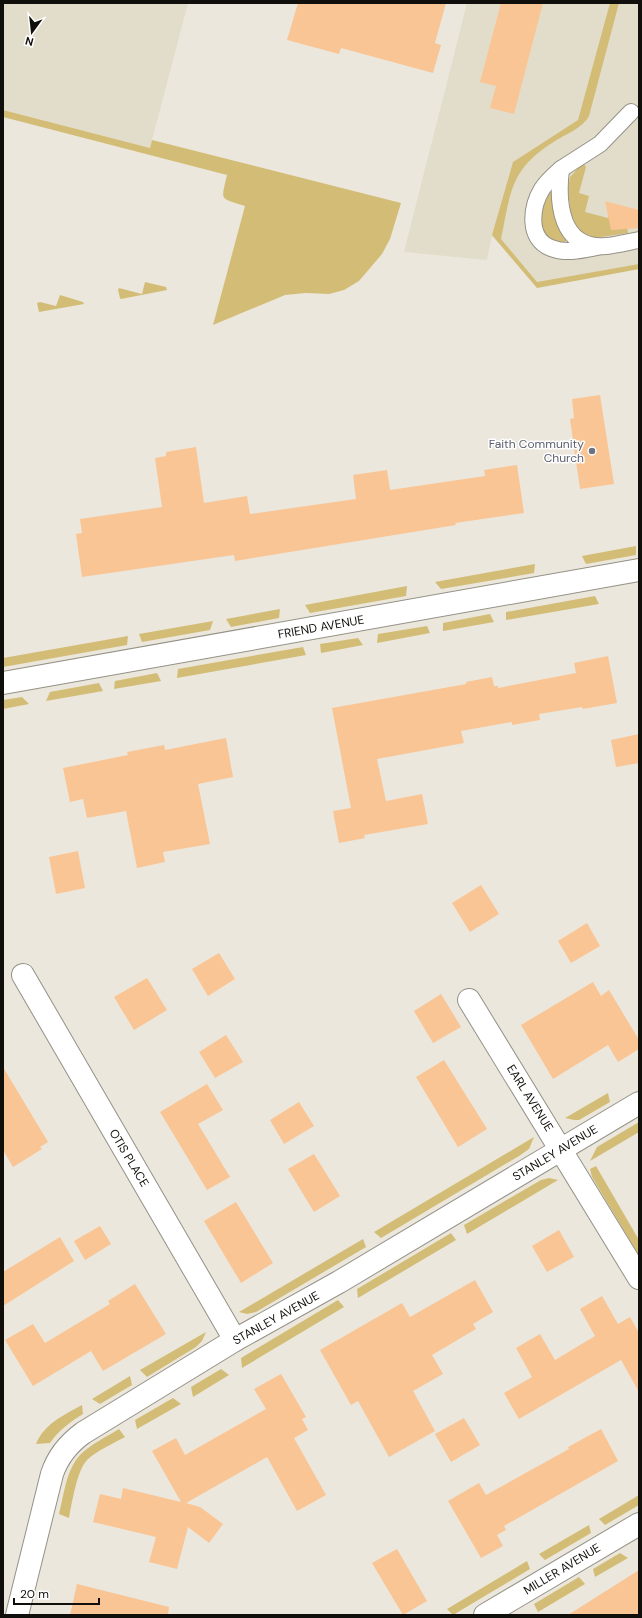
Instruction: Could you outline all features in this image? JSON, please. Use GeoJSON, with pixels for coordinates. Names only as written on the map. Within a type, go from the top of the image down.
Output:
{"type":"FeatureCollection","features":[{"type":"Feature","properties":{"kind":"street","name":"FRIEND AVENUE"},"geometry":{"type":"LineString","coordinates":[[3,683],[639,570]]}},
{"type":"Feature","properties":{"kind":"street","name":"OTIS PLACE"},"geometry":{"type":"LineString","coordinates":[[23,975],[235,1340]]}},
{"type":"Feature","properties":{"kind":"street","name":"EARL AVENUE"},"geometry":{"type":"LineString","coordinates":[[469,1000],[639,1278]]}},
{"type":"Feature","properties":{"kind":"street","name":"STANLEY AVENUE"},"geometry":{"type":"LineString","coordinates":[[17,1615],[52,1474],[63,1452],[72,1442],[83,1433],[235,1340],[339,1282],[639,1103]]}},
{"type":"Feature","properties":{"kind":"street","name":"MILLER AVENUE"},"geometry":{"type":"LineString","coordinates":[[485,1615],[639,1524]]}},
{"type":"Feature","properties":{"kind":"lane"},"geometry":{"type":"LineString","coordinates":[[631,112],[600,144],[561,169],[546,184],[537,199],[532,218],[536,235],[548,247],[559,250],[569,251],[639,240]]}},
{"type":"Feature","properties":{"kind":"lane"},"geometry":{"type":"LineString","coordinates":[[561,169],[560,196],[566,226],[578,240],[592,245],[604,246]]}},
{"type":"Feature","properties":{"kind":"shaded area"},"geometry":{"type":"Polygon","coordinates":[[[3,3],[188,3],[150,148],[3,110],[3,3]]]}},
{"type":"Feature","properties":{"kind":"shaded area"},"geometry":{"type":"Polygon","coordinates":[[[467,3],[639,3],[639,269],[537,288],[492,236],[487,260],[404,252],[467,3]]]}},
{"type":"Feature","properties":{"kind":"shaded area"},"geometry":{"type":"Polygon","coordinates":[[[610,3],[619,3],[589,116],[579,127],[540,151],[529,161],[521,172],[515,182],[507,207],[501,239],[537,282],[639,264],[639,269],[537,288],[492,235],[513,162],[578,120],[610,3]]]}},
{"type":"Feature","properties":{"kind":"shaded area"},"geometry":{"type":"Polygon","coordinates":[[[3,110],[150,148],[152,140],[401,203],[390,239],[382,254],[359,281],[344,290],[329,294],[306,293],[285,295],[213,325],[245,206],[230,201],[224,197],[223,194],[227,175],[3,117],[3,110]]]}},
{"type":"Feature","properties":{"kind":"shaded area"},"geometry":{"type":"Polygon","coordinates":[[[582,164],[586,167],[579,193],[589,196],[585,212],[608,218],[609,213],[626,218],[628,233],[594,238],[585,235],[576,228],[571,219],[568,188],[570,177],[582,164]]]}},
{"type":"Feature","properties":{"kind":"shaded area"},"geometry":{"type":"Polygon","coordinates":[[[550,191],[557,224],[566,241],[564,244],[549,239],[544,234],[542,229],[541,216],[550,191]]]}},
{"type":"Feature","properties":{"kind":"shaded area"},"geometry":{"type":"Polygon","coordinates":[[[145,282],[166,287],[167,290],[120,298],[119,288],[142,294],[145,282]]]}},
{"type":"Feature","properties":{"kind":"shaded area"},"geometry":{"type":"Polygon","coordinates":[[[60,295],[83,302],[84,304],[39,312],[37,303],[40,302],[56,306],[60,295]]]}},
{"type":"Feature","properties":{"kind":"shaded area"},"geometry":{"type":"Polygon","coordinates":[[[636,546],[636,555],[586,564],[582,556],[636,546]]]}},
{"type":"Feature","properties":{"kind":"shaded area"},"geometry":{"type":"Polygon","coordinates":[[[535,564],[534,573],[441,589],[435,582],[535,564]]]}},
{"type":"Feature","properties":{"kind":"shaded area"},"geometry":{"type":"Polygon","coordinates":[[[407,586],[406,596],[310,613],[305,605],[407,586]]]}},
{"type":"Feature","properties":{"kind":"shaded area"},"geometry":{"type":"Polygon","coordinates":[[[595,596],[599,604],[506,620],[506,612],[595,596]]]}},
{"type":"Feature","properties":{"kind":"shaded area"},"geometry":{"type":"Polygon","coordinates":[[[280,609],[279,618],[231,627],[226,619],[280,609]]]}},
{"type":"Feature","properties":{"kind":"shaded area"},"geometry":{"type":"Polygon","coordinates":[[[490,614],[494,622],[443,631],[443,623],[490,614]]]}},
{"type":"Feature","properties":{"kind":"shaded area"},"geometry":{"type":"Polygon","coordinates":[[[213,621],[210,630],[142,642],[139,634],[213,621]]]}},
{"type":"Feature","properties":{"kind":"shaded area"},"geometry":{"type":"Polygon","coordinates":[[[427,626],[430,633],[377,643],[378,634],[427,626]]]}},
{"type":"Feature","properties":{"kind":"shaded area"},"geometry":{"type":"Polygon","coordinates":[[[128,636],[127,645],[3,667],[3,658],[128,636]]]}},
{"type":"Feature","properties":{"kind":"shaded area"},"geometry":{"type":"Polygon","coordinates":[[[358,638],[363,645],[321,653],[320,644],[358,638]]]}},
{"type":"Feature","properties":{"kind":"shaded area"},"geometry":{"type":"Polygon","coordinates":[[[303,647],[306,655],[177,678],[178,669],[303,647]]]}},
{"type":"Feature","properties":{"kind":"shaded area"},"geometry":{"type":"Polygon","coordinates":[[[157,673],[161,681],[114,689],[115,681],[157,673]]]}},
{"type":"Feature","properties":{"kind":"shaded area"},"geometry":{"type":"Polygon","coordinates":[[[99,683],[103,691],[46,701],[50,692],[99,683]]]}},
{"type":"Feature","properties":{"kind":"shaded area"},"geometry":{"type":"Polygon","coordinates":[[[22,697],[29,704],[3,709],[3,700],[22,697]]]}},
{"type":"Feature","properties":{"kind":"shaded area"},"geometry":{"type":"Polygon","coordinates":[[[608,1093],[610,1102],[579,1120],[565,1118],[608,1093]]]}},
{"type":"Feature","properties":{"kind":"shaded area"},"geometry":{"type":"Polygon","coordinates":[[[639,1122],[639,1132],[590,1161],[597,1147],[639,1122]]]}},
{"type":"Feature","properties":{"kind":"shaded area"},"geometry":{"type":"Polygon","coordinates":[[[534,1137],[529,1149],[519,1156],[381,1238],[374,1232],[534,1137]]]}},
{"type":"Feature","properties":{"kind":"shaded area"},"geometry":{"type":"Polygon","coordinates":[[[596,1166],[639,1240],[639,1256],[592,1177],[590,1169],[596,1166]]]}},
{"type":"Feature","properties":{"kind":"shaded area"},"geometry":{"type":"Polygon","coordinates":[[[549,1178],[558,1180],[467,1234],[464,1225],[541,1180],[549,1178]]]}},
{"type":"Feature","properties":{"kind":"shaded area"},"geometry":{"type":"Polygon","coordinates":[[[451,1233],[456,1240],[358,1298],[357,1289],[451,1233]]]}},
{"type":"Feature","properties":{"kind":"shaded area"},"geometry":{"type":"Polygon","coordinates":[[[363,1239],[366,1247],[256,1312],[247,1314],[239,1312],[363,1239]]]}},
{"type":"Feature","properties":{"kind":"shaded area"},"geometry":{"type":"Polygon","coordinates":[[[338,1300],[344,1307],[242,1368],[241,1358],[338,1300]]]}},
{"type":"Feature","properties":{"kind":"shaded area"},"geometry":{"type":"Polygon","coordinates":[[[206,1332],[202,1341],[196,1347],[147,1377],[140,1370],[206,1332]]]}},
{"type":"Feature","properties":{"kind":"shaded area"},"geometry":{"type":"Polygon","coordinates":[[[221,1369],[229,1375],[193,1397],[191,1387],[221,1369]]]}},
{"type":"Feature","properties":{"kind":"shaded area"},"geometry":{"type":"Polygon","coordinates":[[[130,1376],[132,1385],[100,1404],[92,1399],[130,1376]]]}},
{"type":"Feature","properties":{"kind":"shaded area"},"geometry":{"type":"Polygon","coordinates":[[[173,1398],[181,1404],[137,1429],[135,1420],[173,1398]]]}},
{"type":"Feature","properties":{"kind":"shaded area"},"geometry":{"type":"Polygon","coordinates":[[[82,1405],[83,1414],[57,1434],[50,1443],[36,1444],[49,1426],[62,1416],[82,1405]]]}},
{"type":"Feature","properties":{"kind":"shaded area"},"geometry":{"type":"Polygon","coordinates":[[[119,1429],[125,1437],[96,1453],[84,1464],[78,1478],[69,1518],[59,1514],[66,1483],[75,1461],[89,1447],[119,1429]]]}},
{"type":"Feature","properties":{"kind":"shaded area"},"geometry":{"type":"Polygon","coordinates":[[[639,1495],[639,1505],[605,1525],[599,1519],[639,1495]]]}},
{"type":"Feature","properties":{"kind":"shaded area"},"geometry":{"type":"Polygon","coordinates":[[[589,1525],[591,1533],[545,1560],[539,1554],[589,1525]]]}},
{"type":"Feature","properties":{"kind":"shaded area"},"geometry":{"type":"Polygon","coordinates":[[[620,1553],[628,1558],[595,1577],[593,1569],[620,1553]]]}},
{"type":"Feature","properties":{"kind":"shaded area"},"geometry":{"type":"Polygon","coordinates":[[[527,1561],[530,1569],[453,1615],[447,1609],[527,1561]]]}},
{"type":"Feature","properties":{"kind":"shaded area"},"geometry":{"type":"Polygon","coordinates":[[[579,1577],[585,1584],[538,1612],[534,1604],[579,1577]]]}},
{"type":"Feature","properties":{"kind":"building"},"geometry":{"type":"Polygon","coordinates":[[[298,3],[446,3],[435,43],[441,45],[433,73],[341,48],[339,54],[287,40],[298,3]]]}},
{"type":"Feature","properties":{"kind":"building"},"geometry":{"type":"Polygon","coordinates":[[[501,3],[543,3],[514,114],[490,108],[496,86],[480,82],[501,3]]]}},
{"type":"Feature","properties":{"kind":"building"},"geometry":{"type":"Polygon","coordinates":[[[605,201],[639,210],[639,228],[611,230],[605,201]]]}},
{"type":"Feature","properties":{"kind":"building","name":"Faith Community Church"},"geometry":{"type":"Polygon","coordinates":[[[600,395],[614,484],[580,489],[570,419],[574,418],[572,399],[600,395]]]}},
{"type":"Feature","properties":{"kind":"building"},"geometry":{"type":"Polygon","coordinates":[[[196,447],[204,503],[247,496],[250,514],[356,499],[353,475],[387,470],[390,490],[485,476],[484,470],[517,465],[524,513],[455,523],[456,525],[235,561],[234,555],[82,577],[76,534],[82,533],[80,519],[162,507],[155,458],[166,456],[166,452],[196,447]]]}},
{"type":"Feature","properties":{"kind":"building"},"geometry":{"type":"Polygon","coordinates":[[[608,656],[617,703],[539,714],[540,720],[512,725],[512,722],[461,731],[464,743],[377,759],[386,801],[422,794],[428,824],[364,835],[365,838],[339,843],[333,811],[351,808],[332,708],[466,684],[466,682],[492,677],[494,686],[498,686],[498,688],[576,673],[574,663],[608,656]]]}},
{"type":"Feature","properties":{"kind":"building"},"geometry":{"type":"Polygon","coordinates":[[[639,734],[639,763],[616,767],[611,740],[639,734]]]}},
{"type":"Feature","properties":{"kind":"building"},"geometry":{"type":"Polygon","coordinates":[[[226,738],[233,777],[198,784],[210,844],[163,852],[165,862],[137,868],[126,811],[87,818],[83,799],[70,802],[63,768],[128,755],[127,752],[164,745],[165,750],[226,738]]]}},
{"type":"Feature","properties":{"kind":"building"},"geometry":{"type":"Polygon","coordinates":[[[78,851],[85,888],[56,894],[49,857],[78,851]]]}},
{"type":"Feature","properties":{"kind":"building"},"geometry":{"type":"Polygon","coordinates":[[[481,885],[499,914],[470,932],[452,903],[481,885]]]}},
{"type":"Feature","properties":{"kind":"building"},"geometry":{"type":"Polygon","coordinates":[[[587,923],[600,946],[571,963],[558,941],[587,923]]]}},
{"type":"Feature","properties":{"kind":"building"},"geometry":{"type":"Polygon","coordinates":[[[219,953],[235,979],[208,996],[192,969],[219,953]]]}},
{"type":"Feature","properties":{"kind":"building"},"geometry":{"type":"Polygon","coordinates":[[[147,978],[167,1010],[134,1030],[114,997],[147,978]]]}},
{"type":"Feature","properties":{"kind":"building"},"geometry":{"type":"Polygon","coordinates":[[[593,982],[601,996],[609,990],[639,1040],[639,1049],[618,1062],[608,1045],[553,1079],[521,1025],[593,982]]]}},
{"type":"Feature","properties":{"kind":"building"},"geometry":{"type":"Polygon","coordinates":[[[441,994],[461,1027],[433,1043],[414,1011],[441,994]]]}},
{"type":"Feature","properties":{"kind":"building"},"geometry":{"type":"Polygon","coordinates":[[[226,1035],[243,1062],[215,1078],[199,1052],[226,1035]]]}},
{"type":"Feature","properties":{"kind":"building"},"geometry":{"type":"Polygon","coordinates":[[[444,1060],[487,1129],[458,1147],[416,1077],[444,1060]]]}},
{"type":"Feature","properties":{"kind":"building"},"geometry":{"type":"Polygon","coordinates":[[[3,1067],[48,1142],[40,1147],[42,1149],[13,1167],[3,1150],[3,1067]]]}},
{"type":"Feature","properties":{"kind":"building"},"geometry":{"type":"Polygon","coordinates":[[[207,1084],[223,1110],[198,1124],[230,1177],[207,1190],[160,1112],[207,1084]]]}},
{"type":"Feature","properties":{"kind":"building"},"geometry":{"type":"Polygon","coordinates":[[[299,1102],[314,1126],[284,1144],[270,1120],[299,1102]]]}},
{"type":"Feature","properties":{"kind":"building"},"geometry":{"type":"Polygon","coordinates":[[[314,1154],[340,1196],[314,1212],[288,1169],[314,1154]]]}},
{"type":"Feature","properties":{"kind":"building"},"geometry":{"type":"Polygon","coordinates":[[[236,1202],[273,1263],[241,1283],[204,1221],[236,1202]]]}},
{"type":"Feature","properties":{"kind":"building"},"geometry":{"type":"Polygon","coordinates":[[[100,1226],[111,1244],[85,1260],[74,1241],[100,1226]]]}},
{"type":"Feature","properties":{"kind":"building"},"geometry":{"type":"Polygon","coordinates":[[[559,1230],[574,1257],[547,1272],[532,1246],[559,1230]]]}},
{"type":"Feature","properties":{"kind":"building"},"geometry":{"type":"Polygon","coordinates":[[[60,1237],[74,1261],[3,1306],[3,1272],[60,1237]]]}},
{"type":"Feature","properties":{"kind":"building"},"geometry":{"type":"Polygon","coordinates":[[[475,1280],[493,1312],[473,1324],[476,1329],[432,1355],[443,1374],[413,1391],[435,1431],[389,1457],[358,1401],[351,1405],[320,1350],[402,1303],[410,1317],[475,1280]]]}},
{"type":"Feature","properties":{"kind":"building"},"geometry":{"type":"Polygon","coordinates":[[[135,1284],[166,1334],[103,1371],[91,1351],[33,1386],[5,1340],[33,1324],[45,1343],[110,1304],[108,1301],[135,1284]]]}},
{"type":"Feature","properties":{"kind":"building"},"geometry":{"type":"Polygon","coordinates":[[[602,1296],[618,1324],[630,1317],[639,1333],[639,1392],[621,1360],[519,1419],[504,1393],[532,1377],[516,1348],[540,1334],[555,1360],[595,1336],[580,1309],[602,1296]]]}},
{"type":"Feature","properties":{"kind":"building"},"geometry":{"type":"Polygon","coordinates":[[[281,1374],[306,1417],[302,1419],[308,1430],[294,1438],[326,1495],[297,1511],[267,1457],[186,1503],[200,1507],[223,1524],[209,1543],[188,1527],[177,1569],[149,1562],[156,1537],[93,1522],[100,1494],[121,1499],[123,1488],[181,1502],[152,1451],[176,1438],[185,1455],[266,1409],[254,1389],[281,1374]]]}},
{"type":"Feature","properties":{"kind":"building"},"geometry":{"type":"Polygon","coordinates":[[[464,1418],[480,1445],[451,1462],[435,1434],[464,1418]]]}},
{"type":"Feature","properties":{"kind":"building"},"geometry":{"type":"Polygon","coordinates":[[[601,1429],[618,1461],[504,1526],[506,1530],[497,1535],[503,1546],[481,1558],[448,1501],[479,1483],[486,1495],[569,1449],[568,1447],[601,1429]]]}},
{"type":"Feature","properties":{"kind":"building"},"geometry":{"type":"Polygon","coordinates":[[[397,1549],[427,1601],[403,1615],[372,1563],[397,1549]]]}},
{"type":"Feature","properties":{"kind":"building"},"geometry":{"type":"Polygon","coordinates":[[[639,1570],[639,1615],[568,1615],[639,1570]]]}},
{"type":"Feature","properties":{"kind":"building"},"geometry":{"type":"Polygon","coordinates":[[[77,1584],[169,1607],[168,1615],[70,1615],[77,1584]]]}},
{"type":"Feature","properties":{"kind":"place","name":"Faith Community Church"},"geometry":{"type":"Point","coordinates":[592,451]}}]}
